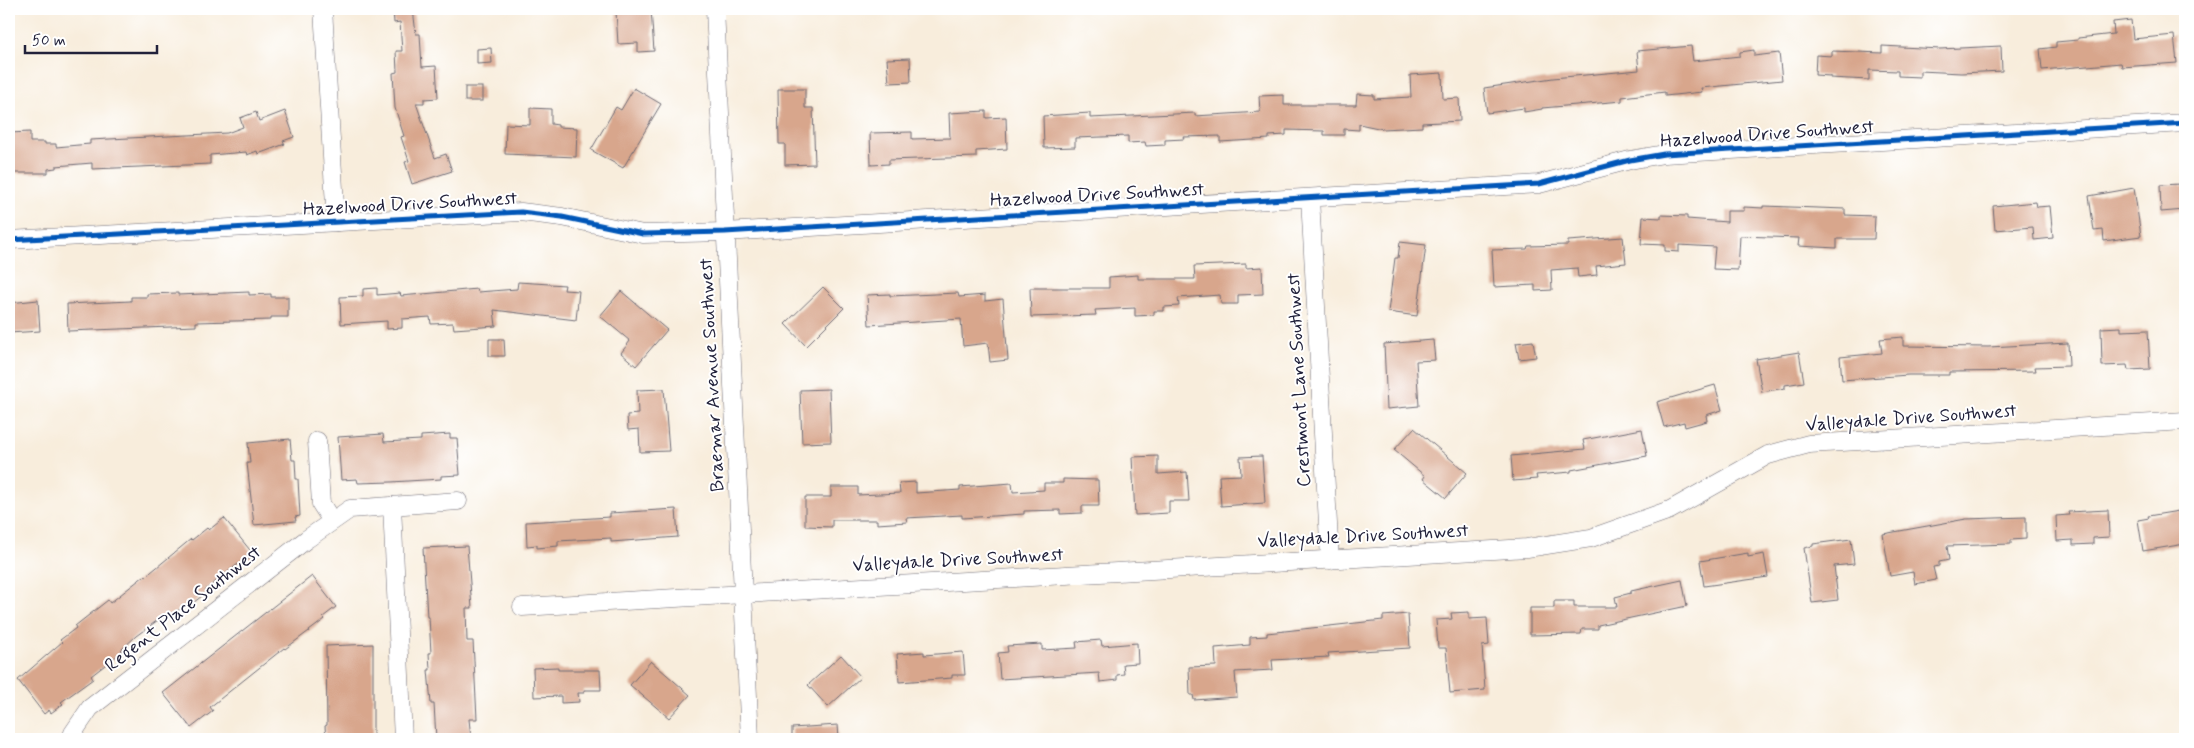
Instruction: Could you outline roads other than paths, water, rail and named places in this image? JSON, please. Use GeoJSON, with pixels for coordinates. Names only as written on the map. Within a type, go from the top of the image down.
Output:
{"type":"FeatureCollection","features":[{"type":"Feature","properties":{"kind":"street"},"geometry":{"type":"LineString","coordinates":[[323,9],[336,222]]}},
{"type":"Feature","properties":{"kind":"street","name":"Braemar Avenue Southwest"},"geometry":{"type":"LineString","coordinates":[[715,9],[745,594],[750,739]]}},
{"type":"Feature","properties":{"kind":"street","name":"Hazelwood Drive Southwest"},"geometry":{"type":"LineString","coordinates":[[9,240],[521,212],[562,217],[643,234],[725,232],[1539,184],[1630,160],[1664,154],[2185,123]]}},
{"type":"Feature","properties":{"kind":"street","name":"Crestmont Lane Southwest"},"geometry":{"type":"LineString","coordinates":[[1310,198],[1330,560]]}},
{"type":"Feature","properties":{"kind":"street","name":"Valleydale Drive Southwest"},"geometry":{"type":"LineString","coordinates":[[522,607],[1527,548],[1591,538],[1670,510],[1768,455],[1809,444],[2185,421]]}},
{"type":"Feature","properties":{"kind":"street"},"geometry":{"type":"LineString","coordinates":[[317,441],[321,504],[332,522]]}},
{"type":"Feature","properties":{"kind":"street","name":"Regent Place Southwest"},"geometry":{"type":"LineString","coordinates":[[72,739],[73,733],[90,708],[299,545],[350,509],[458,501]]}},
{"type":"Feature","properties":{"kind":"street"},"geometry":{"type":"LineString","coordinates":[[392,506],[403,739]]}}]}
